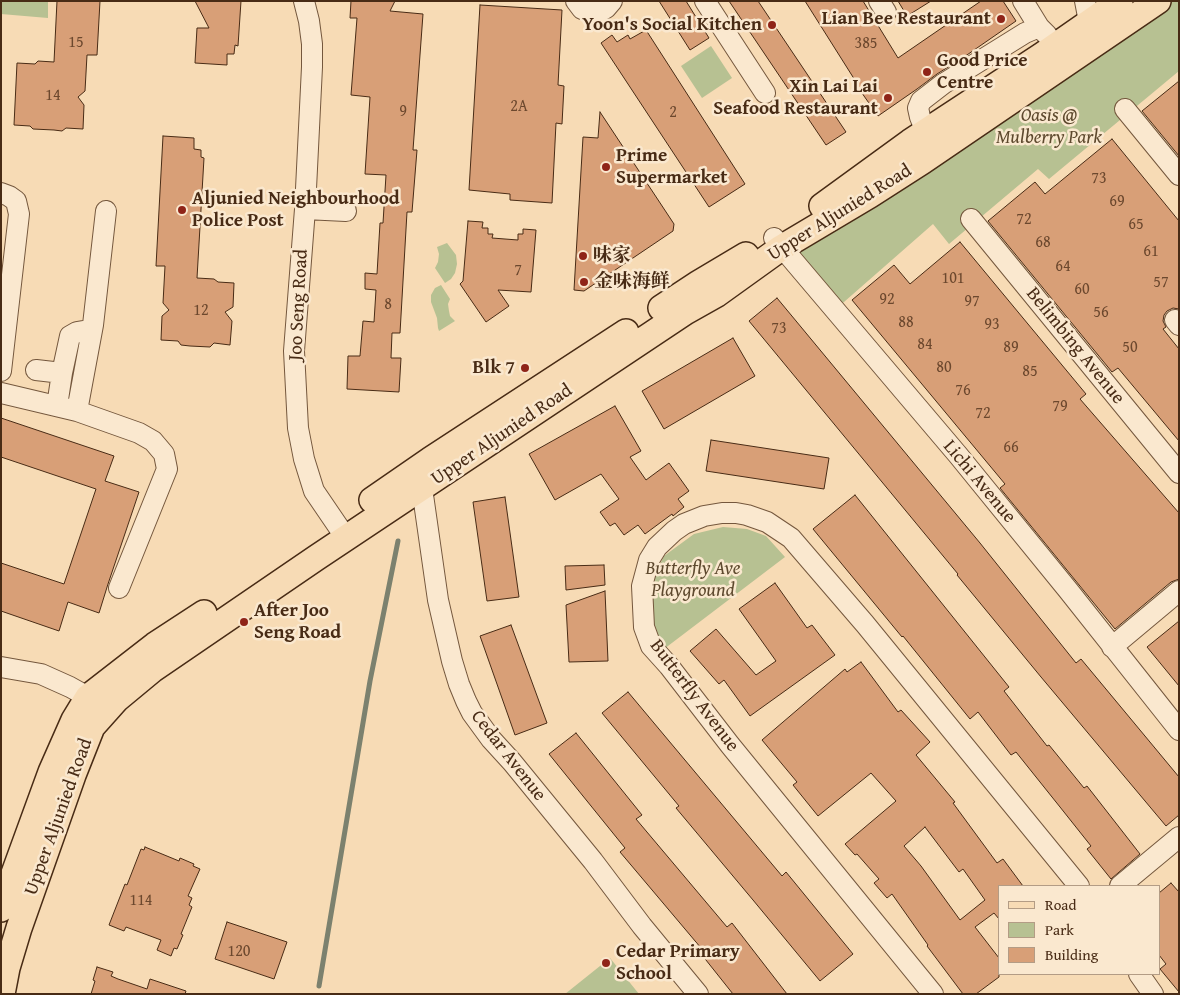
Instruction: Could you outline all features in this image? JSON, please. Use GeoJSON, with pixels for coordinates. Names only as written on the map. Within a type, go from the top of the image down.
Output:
{"type":"FeatureCollection","features":[{"type":"Feature","properties":{"kind":"main road","name":"Upper Aljunied Road"},"geometry":{"type":"LineString","coordinates":[[1061,55],[1087,12],[1120,1]]}},
{"type":"Feature","properties":{"kind":"main road","name":"Upper Aljunied Road"},"geometry":{"type":"LineString","coordinates":[[1,909],[51,772],[74,720],[97,704],[155,645],[306,546],[342,531],[417,480],[685,312],[717,294],[778,243],[870,194],[932,141],[1061,55],[1158,1]]}},
{"type":"Feature","properties":{"kind":"main road","name":"Upper Aljunied Road"},"geometry":{"type":"LineString","coordinates":[[2,994],[6,968],[19,928],[92,727],[97,704]]}},
{"type":"Feature","properties":{"kind":"street","name":"Joo Seng Road"},"geometry":{"type":"LineString","coordinates":[[304,1],[312,44],[312,67],[305,209],[294,351],[298,428],[304,459],[314,491],[342,531]]}},
{"type":"Feature","properties":{"kind":"street"},"geometry":{"type":"LineString","coordinates":[[576,1],[582,9],[590,12],[599,12],[612,1]]}},
{"type":"Feature","properties":{"kind":"street"},"geometry":{"type":"LineString","coordinates":[[705,1],[765,93]]}},
{"type":"Feature","properties":{"kind":"street"},"geometry":{"type":"LineString","coordinates":[[1023,1],[1061,55]]}},
{"type":"Feature","properties":{"kind":"street"},"geometry":{"type":"LineString","coordinates":[[932,141],[920,117],[918,108],[921,101],[943,84],[1039,26]]}},
{"type":"Feature","properties":{"kind":"street"},"geometry":{"type":"LineString","coordinates":[[1125,109],[1179,175]]}},
{"type":"Feature","properties":{"kind":"street"},"geometry":{"type":"LineString","coordinates":[[1,193],[16,201],[19,214],[1,371]]}},
{"type":"Feature","properties":{"kind":"street"},"geometry":{"type":"LineString","coordinates":[[305,209],[346,211]]}},
{"type":"Feature","properties":{"kind":"street"},"geometry":{"type":"LineString","coordinates":[[77,411],[93,325],[106,211]]}},
{"type":"Feature","properties":{"kind":"street","name":"Belimbing Avenue"},"geometry":{"type":"LineString","coordinates":[[971,219],[1179,473]]}},
{"type":"Feature","properties":{"kind":"street","name":"Lichi Avenue"},"geometry":{"type":"LineString","coordinates":[[778,243],[964,463],[1179,730]]}},
{"type":"Feature","properties":{"kind":"street"},"geometry":{"type":"LineString","coordinates":[[57,406],[70,336],[83,331],[91,332]]}},
{"type":"Feature","properties":{"kind":"street"},"geometry":{"type":"LineString","coordinates":[[36,370],[62,373]]}},
{"type":"Feature","properties":{"kind":"street"},"geometry":{"type":"LineString","coordinates":[[1,393],[77,411],[139,433],[153,441],[164,454],[167,469],[119,588]]}},
{"type":"Feature","properties":{"kind":"street","name":"Cedar Avenue"},"geometry":{"type":"LineString","coordinates":[[417,480],[438,600],[452,661],[472,713],[491,739],[593,861],[642,926],[698,994]]}},
{"type":"Feature","properties":{"kind":"street","name":"Butterfly Avenue"},"geometry":{"type":"LineString","coordinates":[[934,994],[651,646],[644,627],[642,586],[649,560],[657,548],[674,531],[684,524],[704,516],[736,514],[746,515],[767,522],[791,538],[1078,885]]}},
{"type":"Feature","properties":{"kind":"street"},"geometry":{"type":"LineString","coordinates":[[1112,647],[1179,591]]}},
{"type":"Feature","properties":{"kind":"street"},"geometry":{"type":"LineString","coordinates":[[1,667],[40,674],[70,687],[97,704]]}},
{"type":"Feature","properties":{"kind":"street"},"geometry":{"type":"LineString","coordinates":[[1121,885],[1179,837]]}},
{"type":"Feature","properties":{"kind":"street"},"geometry":{"type":"LineString","coordinates":[[1140,975],[1153,994]]}},
{"type":"Feature","properties":{"kind":"green space"},"geometry":{"type":"Polygon","coordinates":[[[1,1],[48,1],[48,18],[1,14],[1,1]]]}},
{"type":"Feature","properties":{"kind":"green space","name":"Oasis @ Mulberry Park"},"geometry":{"type":"Polygon","coordinates":[[[1165,1],[1179,1],[1179,71],[1049,179],[1038,169],[949,244],[933,224],[836,309],[791,253],[1165,1]]]}},
{"type":"Feature","properties":{"kind":"green space"},"geometry":{"type":"Polygon","coordinates":[[[711,46],[732,78],[702,98],[681,66],[711,46]]]}},
{"type":"Feature","properties":{"kind":"green space"},"geometry":{"type":"Polygon","coordinates":[[[447,243],[456,255],[457,264],[455,273],[445,283],[435,268],[439,254],[437,247],[447,243]]]}},
{"type":"Feature","properties":{"kind":"green space"},"geometry":{"type":"Polygon","coordinates":[[[441,285],[450,299],[448,304],[450,316],[455,321],[439,331],[437,318],[431,302],[431,295],[435,288],[441,285]]]}},
{"type":"Feature","properties":{"kind":"green space","name":"Butterfly Ave Playground"},"geometry":{"type":"Polygon","coordinates":[[[723,527],[747,529],[766,536],[785,557],[664,649],[653,628],[650,593],[653,579],[664,556],[694,534],[723,527]]]}},
{"type":"Feature","properties":{"kind":"green space"},"geometry":{"type":"Polygon","coordinates":[[[610,958],[639,994],[565,994],[610,958]]]}},
{"type":"Feature","properties":{"kind":"building"},"geometry":{"type":"Polygon","coordinates":[[[57,1],[100,1],[97,55],[87,55],[85,91],[78,97],[84,105],[83,129],[66,128],[62,131],[33,129],[30,126],[14,125],[17,63],[54,62],[57,1]]]}},
{"type":"Feature","properties":{"kind":"building"},"geometry":{"type":"Polygon","coordinates":[[[195,1],[241,1],[238,46],[235,45],[234,54],[227,54],[227,65],[195,63],[197,28],[209,28],[195,1]]]}},
{"type":"Feature","properties":{"kind":"building"},"geometry":{"type":"Polygon","coordinates":[[[351,1],[395,1],[390,11],[423,14],[413,150],[417,150],[412,212],[407,212],[400,333],[392,333],[391,358],[401,358],[399,392],[347,389],[348,356],[360,356],[363,321],[374,322],[376,290],[365,289],[365,273],[377,274],[380,223],[383,223],[386,175],[365,174],[370,97],[351,95],[357,18],[350,18],[351,1]]]}},
{"type":"Feature","properties":{"kind":"building"},"geometry":{"type":"Polygon","coordinates":[[[659,1],[686,1],[709,38],[690,50],[659,1]]]}},
{"type":"Feature","properties":{"kind":"building"},"geometry":{"type":"Polygon","coordinates":[[[729,1],[758,1],[846,132],[826,145],[729,1]]]}},
{"type":"Feature","properties":{"kind":"building"},"geometry":{"type":"Polygon","coordinates":[[[805,1],[863,1],[898,58],[981,1],[1003,1],[1016,21],[878,116],[857,86],[805,1]]]}},
{"type":"Feature","properties":{"kind":"building"},"geometry":{"type":"Polygon","coordinates":[[[898,1],[931,1],[907,16],[898,1]]]}},
{"type":"Feature","properties":{"kind":"building"},"geometry":{"type":"Polygon","coordinates":[[[480,5],[562,10],[558,85],[564,86],[562,124],[556,123],[552,203],[510,200],[510,194],[469,190],[480,5]]]}},
{"type":"Feature","properties":{"kind":"building"},"geometry":{"type":"Polygon","coordinates":[[[646,30],[745,184],[709,207],[601,43],[612,35],[617,42],[628,35],[630,39],[646,30]]]}},
{"type":"Feature","properties":{"kind":"building"},"geometry":{"type":"Polygon","coordinates":[[[1179,81],[1179,156],[1142,111],[1179,81]]]}},
{"type":"Feature","properties":{"kind":"building"},"geometry":{"type":"Polygon","coordinates":[[[600,112],[674,224],[673,231],[584,291],[574,290],[583,137],[598,138],[600,112]]]}},
{"type":"Feature","properties":{"kind":"building"},"geometry":{"type":"Polygon","coordinates":[[[163,136],[194,138],[194,149],[201,150],[201,157],[204,158],[197,278],[234,283],[233,307],[225,312],[232,321],[230,345],[214,343],[210,347],[190,346],[181,345],[178,341],[161,340],[162,316],[169,310],[163,303],[165,266],[156,266],[163,136]]]}},
{"type":"Feature","properties":{"kind":"building"},"geometry":{"type":"Polygon","coordinates":[[[1112,139],[1179,221],[1179,309],[1173,308],[1167,311],[1163,321],[1166,327],[1163,329],[1179,349],[1179,441],[1118,368],[1112,372],[988,221],[1035,182],[1045,194],[1112,139]]]}},
{"type":"Feature","properties":{"kind":"building"},"geometry":{"type":"Polygon","coordinates":[[[468,221],[483,222],[482,228],[488,228],[488,234],[493,234],[492,238],[518,240],[518,234],[523,234],[523,229],[536,230],[531,292],[498,290],[509,306],[486,322],[460,284],[463,281],[468,221]]]}},
{"type":"Feature","properties":{"kind":"building"},"geometry":{"type":"Polygon","coordinates":[[[960,242],[1086,394],[1080,399],[1179,513],[1179,579],[1171,582],[1115,629],[1000,488],[1005,484],[852,300],[894,265],[910,284],[960,242]]]}},
{"type":"Feature","properties":{"kind":"building"},"geometry":{"type":"Polygon","coordinates":[[[777,298],[980,543],[1076,663],[1081,659],[1179,777],[1179,815],[1166,826],[1041,677],[749,321],[777,298]]]}},
{"type":"Feature","properties":{"kind":"building"},"geometry":{"type":"Polygon","coordinates":[[[733,338],[755,376],[664,429],[642,391],[733,338]]]}},
{"type":"Feature","properties":{"kind":"building"},"geometry":{"type":"Polygon","coordinates":[[[615,406],[641,451],[630,457],[646,480],[669,463],[689,491],[678,499],[684,507],[645,534],[638,525],[624,535],[615,523],[610,526],[600,512],[619,499],[601,474],[555,500],[529,454],[615,406]]]}},
{"type":"Feature","properties":{"kind":"building"},"geometry":{"type":"Polygon","coordinates":[[[1,418],[114,456],[105,481],[139,492],[99,613],[68,602],[59,631],[1,611],[1,563],[64,584],[96,489],[1,457],[1,418]]]}},
{"type":"Feature","properties":{"kind":"building"},"geometry":{"type":"Polygon","coordinates":[[[711,440],[829,458],[824,489],[706,471],[711,440]]]}},
{"type":"Feature","properties":{"kind":"building"},"geometry":{"type":"Polygon","coordinates":[[[855,495],[1009,687],[1004,691],[1047,746],[1049,745],[1084,788],[1087,786],[1140,854],[1111,879],[1087,849],[1091,846],[1016,752],[1011,755],[978,712],[970,719],[813,529],[855,495]]]}},
{"type":"Feature","properties":{"kind":"building"},"geometry":{"type":"Polygon","coordinates":[[[505,497],[519,597],[487,601],[473,502],[505,497]]]}},
{"type":"Feature","properties":{"kind":"building"},"geometry":{"type":"Polygon","coordinates":[[[604,565],[605,585],[566,590],[565,566],[604,565]]]}},
{"type":"Feature","properties":{"kind":"building"},"geometry":{"type":"Polygon","coordinates":[[[775,583],[807,628],[812,625],[835,655],[750,716],[724,680],[719,684],[690,651],[716,629],[756,675],[776,661],[739,609],[775,583]]]}},
{"type":"Feature","properties":{"kind":"building"},"geometry":{"type":"Polygon","coordinates":[[[605,591],[608,661],[569,662],[566,605],[605,591]]]}},
{"type":"Feature","properties":{"kind":"building"},"geometry":{"type":"Polygon","coordinates":[[[1179,621],[1179,686],[1147,647],[1179,621]]]}},
{"type":"Feature","properties":{"kind":"building"},"geometry":{"type":"Polygon","coordinates":[[[511,625],[547,723],[515,735],[480,636],[511,625]]]}},
{"type":"Feature","properties":{"kind":"building"},"geometry":{"type":"Polygon","coordinates":[[[861,662],[898,712],[901,710],[930,742],[916,755],[955,802],[953,803],[997,863],[1003,859],[1022,885],[998,885],[998,918],[994,913],[975,927],[998,957],[999,975],[999,977],[976,994],[963,994],[927,946],[892,894],[887,898],[874,883],[879,879],[857,854],[855,855],[845,844],[896,801],[871,773],[818,816],[793,785],[797,782],[762,740],[845,669],[847,672],[861,662]],[[925,827],[904,846],[960,920],[985,900],[963,869],[959,872],[925,827]]]}},
{"type":"Feature","properties":{"kind":"building"},"geometry":{"type":"Polygon","coordinates":[[[628,692],[782,876],[786,872],[853,954],[820,981],[676,808],[679,806],[602,713],[628,692]]]}},
{"type":"Feature","properties":{"kind":"building"},"geometry":{"type":"Polygon","coordinates":[[[576,733],[642,815],[636,819],[727,927],[732,923],[787,994],[733,994],[698,950],[701,948],[620,852],[625,848],[549,754],[576,733]]]}},
{"type":"Feature","properties":{"kind":"building"},"geometry":{"type":"Polygon","coordinates":[[[145,847],[179,861],[180,858],[200,869],[188,896],[192,898],[189,905],[192,907],[181,934],[183,935],[177,949],[174,948],[171,956],[157,950],[161,940],[126,927],[124,931],[109,925],[141,849],[144,850],[145,847]]]}},
{"type":"Feature","properties":{"kind":"building"},"geometry":{"type":"Polygon","coordinates":[[[1171,883],[1179,892],[1179,992],[1160,969],[1166,964],[1160,956],[1160,892],[1171,883]]]}},
{"type":"Feature","properties":{"kind":"building"},"geometry":{"type":"Polygon","coordinates":[[[227,922],[287,942],[274,979],[215,959],[227,922]]]}},
{"type":"Feature","properties":{"kind":"building"},"geometry":{"type":"Polygon","coordinates":[[[97,967],[113,972],[111,976],[147,989],[150,979],[186,991],[185,994],[91,994],[97,967]]]}},
{"type":"Feature","properties":{"kind":"waterway"},"geometry":{"type":"LineString","coordinates":[[319,986],[370,681],[398,541]]}},
{"type":"Feature","properties":{"kind":"place","name":"Lian Bee Restaurant"},"geometry":{"type":"Point","coordinates":[1001,19]}},
{"type":"Feature","properties":{"kind":"place","name":"Yoon's Social Kitchen"},"geometry":{"type":"Point","coordinates":[772,25]}},
{"type":"Feature","properties":{"kind":"place","name":"Good Price Centre"},"geometry":{"type":"Point","coordinates":[927,72]}},
{"type":"Feature","properties":{"kind":"place","name":"Xin Lai Lai Seafood Restaurant"},"geometry":{"type":"Point","coordinates":[888,98]}},
{"type":"Feature","properties":{"kind":"place","name":"Prime Supermarket"},"geometry":{"type":"Point","coordinates":[606,167]}},
{"type":"Feature","properties":{"kind":"place","name":"Aljunied Neighbourhood Police Post"},"geometry":{"type":"Point","coordinates":[182,210]}},
{"type":"Feature","properties":{"kind":"place","name":"味家"},"geometry":{"type":"Point","coordinates":[583,256]}},
{"type":"Feature","properties":{"kind":"place","name":"金味海鲜"},"geometry":{"type":"Point","coordinates":[584,282]}},
{"type":"Feature","properties":{"kind":"place","name":"Blk 7"},"geometry":{"type":"Point","coordinates":[525,368]}},
{"type":"Feature","properties":{"kind":"place","name":"After Joo Seng Road"},"geometry":{"type":"Point","coordinates":[244,622]}},
{"type":"Feature","properties":{"kind":"place","name":"Cedar Primary School"},"geometry":{"type":"Point","coordinates":[606,963]}}]}
